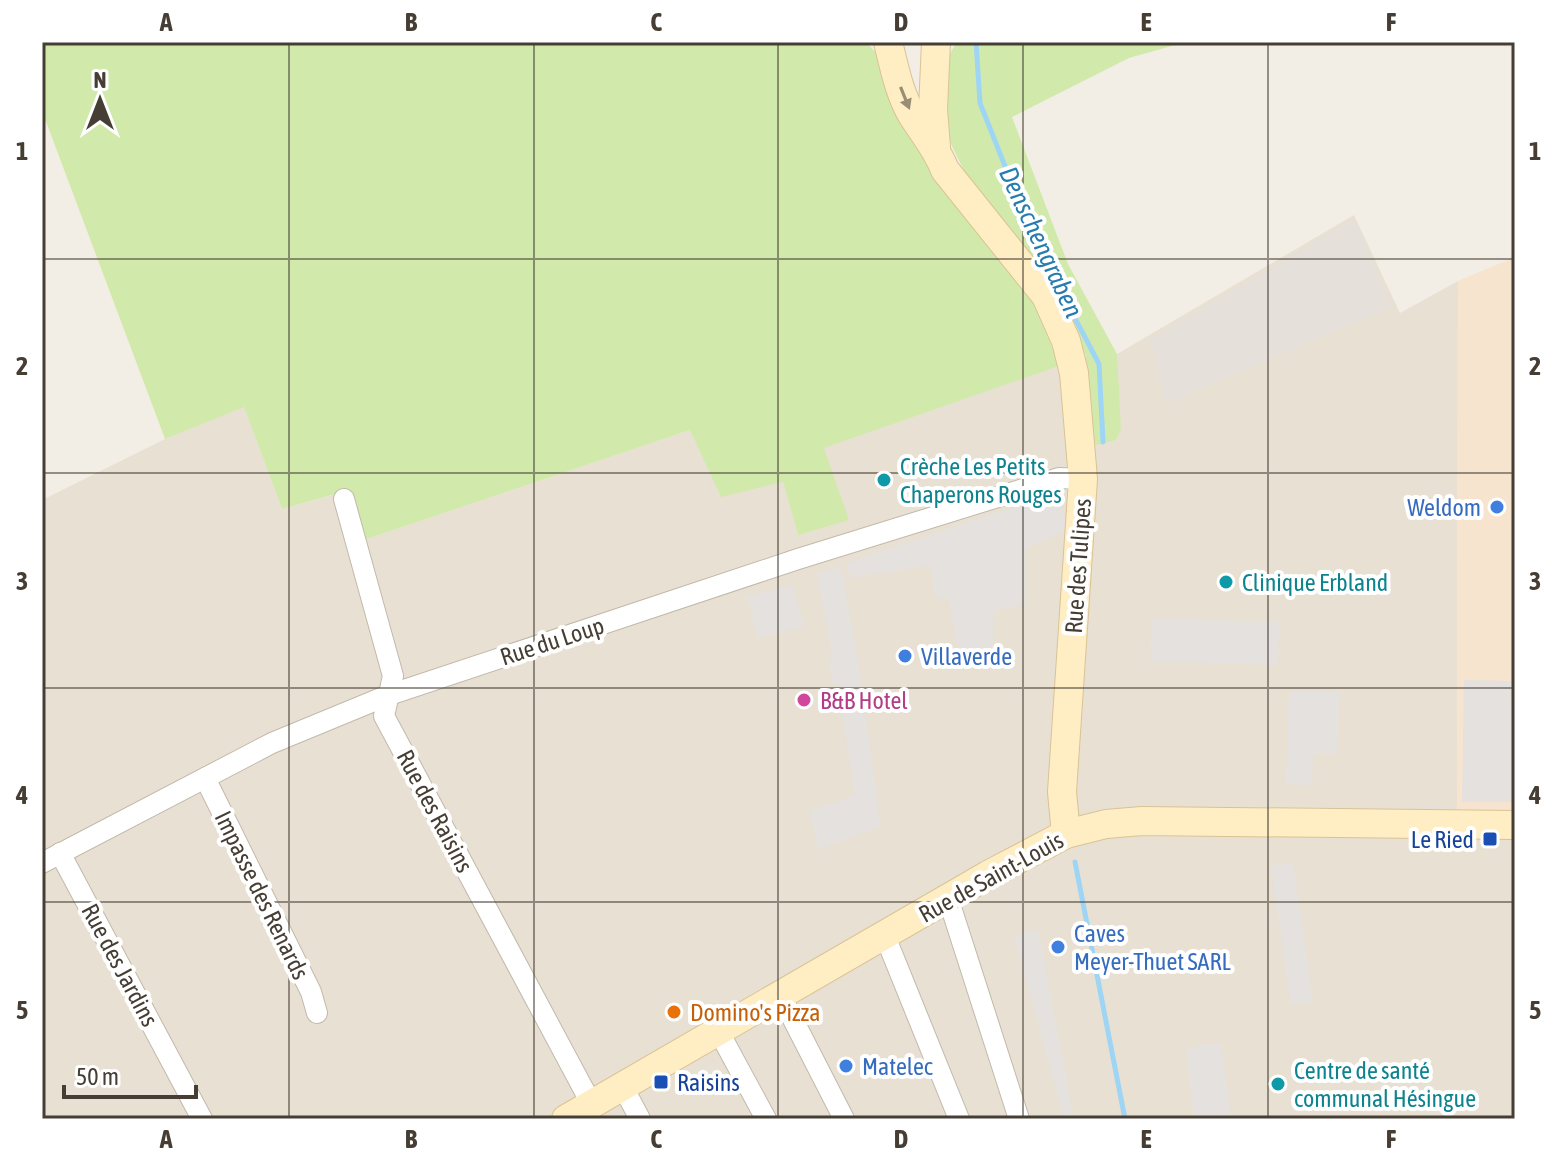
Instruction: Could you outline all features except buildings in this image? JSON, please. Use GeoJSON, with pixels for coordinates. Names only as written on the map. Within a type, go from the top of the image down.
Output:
{"type":"FeatureCollection","features":[{"type":"Feature","properties":{"kind":"main road","name":"Rue des Tulipes"},"geometry":{"type":"LineString","coordinates":[[888,42],[896,75],[912,114],[936,148],[945,170],[1051,307],[1066,341],[1074,373],[1083,479],[1062,792],[1066,834]]}},
{"type":"Feature","properties":{"kind":"main road","name":"Rue des Tulipes"},"geometry":{"type":"LineString","coordinates":[[936,42],[933,110],[936,148]]}},
{"type":"Feature","properties":{"kind":"main road","name":"Rue de Saint-Louis"},"geometry":{"type":"LineString","coordinates":[[566,1119],[948,898],[1066,834],[1106,824],[1142,821],[1515,825]]}},
{"type":"Feature","properties":{"kind":"street","name":"Rue du Loup"},"geometry":{"type":"LineString","coordinates":[[51,858],[272,743],[386,696],[798,559],[1059,478],[1083,479]]}},
{"type":"Feature","properties":{"kind":"street","name":"Rue des Raisins"},"geometry":{"type":"LineString","coordinates":[[344,499],[393,676],[386,696],[384,716],[592,1105]]}},
{"type":"Feature","properties":{"kind":"street","name":"Impasse des Renards"},"geometry":{"type":"LineString","coordinates":[[205,778],[311,992],[317,1013]]}},
{"type":"Feature","properties":{"kind":"street","name":"Rue des Jardins"},"geometry":{"type":"LineString","coordinates":[[51,858],[202,1119]]}},
{"type":"Feature","properties":{"kind":"street"},"geometry":{"type":"LineString","coordinates":[[948,898],[1019,1119]]}},
{"type":"Feature","properties":{"kind":"street"},"geometry":{"type":"LineString","coordinates":[[885,936],[959,1119]]}},
{"type":"Feature","properties":{"kind":"street"},"geometry":{"type":"LineString","coordinates":[[781,996],[844,1119]]}},
{"type":"Feature","properties":{"kind":"street"},"geometry":{"type":"LineString","coordinates":[[719,1032],[766,1119]]}},
{"type":"Feature","properties":{"kind":"street"},"geometry":{"type":"LineString","coordinates":[[623,1087],[640,1119]]}},
{"type":"Feature","properties":{"kind":"shaded area"},"geometry":{"type":"Polygon","coordinates":[[[1354,215],[1400,313],[1458,281],[1457,812],[1515,823],[1515,1119],[42,1119],[42,500],[165,439],[244,406],[282,509],[347,491],[364,540],[690,430],[783,481],[798,535],[823,448],[1086,356],[1117,354],[1354,215]]]}},
{"type":"Feature","properties":{"kind":"shaded area"},"geometry":{"type":"Polygon","coordinates":[[[1354,219],[1392,307],[1166,404],[1150,339],[1354,219]]]}},
{"type":"Feature","properties":{"kind":"shaded area"},"geometry":{"type":"Polygon","coordinates":[[[1515,257],[1515,823],[1457,813],[1458,281],[1515,257]]]}},
{"type":"Feature","properties":{"kind":"shaded area"},"geometry":{"type":"Polygon","coordinates":[[[1055,493],[1069,529],[1025,548],[1025,605],[993,610],[993,654],[959,659],[949,597],[936,599],[930,565],[850,578],[847,563],[1055,493]]]}},
{"type":"Feature","properties":{"kind":"shaded area"},"geometry":{"type":"Polygon","coordinates":[[[841,568],[881,826],[818,850],[809,811],[855,795],[837,684],[832,684],[828,661],[833,659],[817,572],[841,568]]]}},
{"type":"Feature","properties":{"kind":"shaded area"},"geometry":{"type":"Polygon","coordinates":[[[793,585],[804,626],[758,638],[747,597],[793,585]]]}},
{"type":"Feature","properties":{"kind":"shaded area"},"geometry":{"type":"Polygon","coordinates":[[[1152,619],[1279,622],[1278,665],[1150,661],[1152,619]]]}},
{"type":"Feature","properties":{"kind":"shaded area"},"geometry":{"type":"Polygon","coordinates":[[[1464,680],[1515,681],[1515,802],[1462,802],[1464,680]]]}},
{"type":"Feature","properties":{"kind":"shaded area"},"geometry":{"type":"Polygon","coordinates":[[[1289,691],[1339,692],[1337,754],[1313,754],[1312,785],[1286,784],[1289,691]]]}},
{"type":"Feature","properties":{"kind":"shaded area"},"geometry":{"type":"Polygon","coordinates":[[[1293,863],[1313,1002],[1291,1005],[1271,866],[1293,863]]]}},
{"type":"Feature","properties":{"kind":"shaded area"},"geometry":{"type":"Polygon","coordinates":[[[1038,929],[1074,1119],[1064,1119],[1014,936],[1038,929]]]}},
{"type":"Feature","properties":{"kind":"shaded area"},"geometry":{"type":"Polygon","coordinates":[[[1221,1043],[1231,1119],[1194,1119],[1186,1048],[1221,1043]]]}},
{"type":"Feature","properties":{"kind":"green space"},"geometry":{"type":"Polygon","coordinates":[[[42,42],[866,42],[882,59],[1035,299],[1059,366],[824,448],[849,520],[798,535],[783,482],[721,497],[690,430],[364,540],[346,491],[282,509],[244,407],[165,439],[42,111],[42,42]]]}},
{"type":"Feature","properties":{"kind":"green space"},"geometry":{"type":"Polygon","coordinates":[[[957,42],[1186,42],[1129,58],[1012,117],[1068,264],[1117,354],[1121,429],[1116,440],[1097,445],[1092,441],[1086,356],[1054,291],[1015,234],[965,173],[951,144],[943,120],[946,60],[957,42]]]}},
{"type":"Feature","properties":{"kind":"waterway","name":"Denschengraben"},"geometry":{"type":"LineString","coordinates":[[976,42],[980,103],[1035,242],[1099,364],[1103,442]]}},
{"type":"Feature","properties":{"kind":"waterway"},"geometry":{"type":"LineString","coordinates":[[1075,862],[1125,1119]]}},
{"type":"Feature","properties":{"kind":"place","name":"Crèche Les Petits Chaperons Rouges"},"geometry":{"type":"Point","coordinates":[884,480]}},
{"type":"Feature","properties":{"kind":"place","name":"Weldom"},"geometry":{"type":"Point","coordinates":[1497,507]}},
{"type":"Feature","properties":{"kind":"place","name":"Clinique Erbland"},"geometry":{"type":"Point","coordinates":[1226,582]}},
{"type":"Feature","properties":{"kind":"place","name":"Villaverde"},"geometry":{"type":"Point","coordinates":[905,656]}},
{"type":"Feature","properties":{"kind":"place","name":"B&B Hotel"},"geometry":{"type":"Point","coordinates":[804,700]}},
{"type":"Feature","properties":{"kind":"place","name":"Le Ried"},"geometry":{"type":"Point","coordinates":[1490,839]}},
{"type":"Feature","properties":{"kind":"place","name":"Caves Meyer-Thuet SARL"},"geometry":{"type":"Point","coordinates":[1058,947]}},
{"type":"Feature","properties":{"kind":"place","name":"Domino's Pizza"},"geometry":{"type":"Point","coordinates":[674,1012]}},
{"type":"Feature","properties":{"kind":"place","name":"Matelec"},"geometry":{"type":"Point","coordinates":[846,1066]}},
{"type":"Feature","properties":{"kind":"place","name":"Raisins"},"geometry":{"type":"Point","coordinates":[661,1082]}},
{"type":"Feature","properties":{"kind":"place","name":"Centre de santé communal Hésingue"},"geometry":{"type":"Point","coordinates":[1278,1084]}}]}
